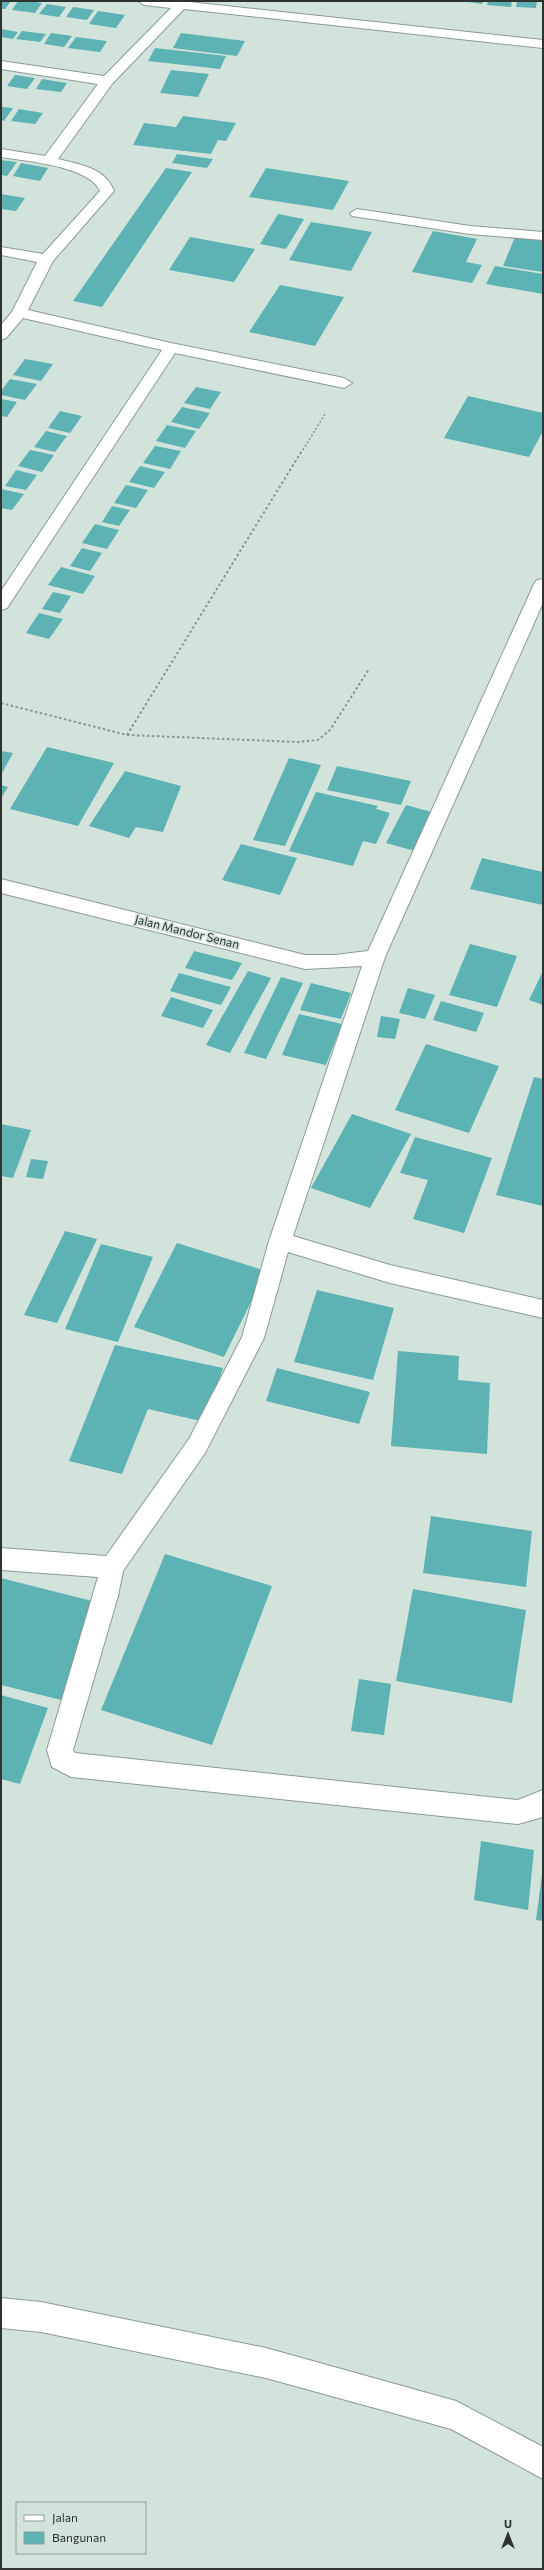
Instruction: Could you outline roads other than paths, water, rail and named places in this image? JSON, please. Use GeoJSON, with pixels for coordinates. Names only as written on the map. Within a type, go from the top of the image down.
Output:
{"type":"FeatureCollection","features":[{"type":"Feature","properties":{"kind":"street"},"geometry":{"type":"LineString","coordinates":[[145,1],[180,6],[543,44]]}},
{"type":"Feature","properties":{"kind":"street"},"geometry":{"type":"LineString","coordinates":[[49,161],[107,81],[180,6]]}},
{"type":"Feature","properties":{"kind":"street"},"geometry":{"type":"LineString","coordinates":[[1,65],[107,81]]}},
{"type":"Feature","properties":{"kind":"street"},"geometry":{"type":"LineString","coordinates":[[1,153],[49,161],[100,176],[106,183],[107,191],[46,259],[19,313],[1,336]]}},
{"type":"Feature","properties":{"kind":"street"},"geometry":{"type":"LineString","coordinates":[[357,213],[470,230],[543,236]]}},
{"type":"Feature","properties":{"kind":"street"},"geometry":{"type":"LineString","coordinates":[[1,251],[46,259]]}},
{"type":"Feature","properties":{"kind":"street"},"geometry":{"type":"LineString","coordinates":[[19,313],[171,348],[344,383]]}},
{"type":"Feature","properties":{"kind":"street"},"geometry":{"type":"LineString","coordinates":[[1,604],[171,348]]}},
{"type":"Feature","properties":{"kind":"street"},"geometry":{"type":"LineString","coordinates":[[543,584],[375,957],[280,1241],[254,1338],[197,1446],[112,1567],[106,1596],[60,1750],[63,1762],[71,1765],[518,1812],[539,1806],[543,1802]]}},
{"type":"Feature","properties":{"kind":"street","name":"Jalan Mandor Senan"},"geometry":{"type":"LineString","coordinates":[[1,886],[305,962],[335,962],[375,957]]}},
{"type":"Feature","properties":{"kind":"street"},"geometry":{"type":"LineString","coordinates":[[280,1241],[390,1274],[543,1309]]}},
{"type":"Feature","properties":{"kind":"street"},"geometry":{"type":"LineString","coordinates":[[1,1559],[112,1567]]}},
{"type":"Feature","properties":{"kind":"street"},"geometry":{"type":"LineString","coordinates":[[1,2313],[41,2317],[266,2363],[456,2416],[543,2464]]}}]}
